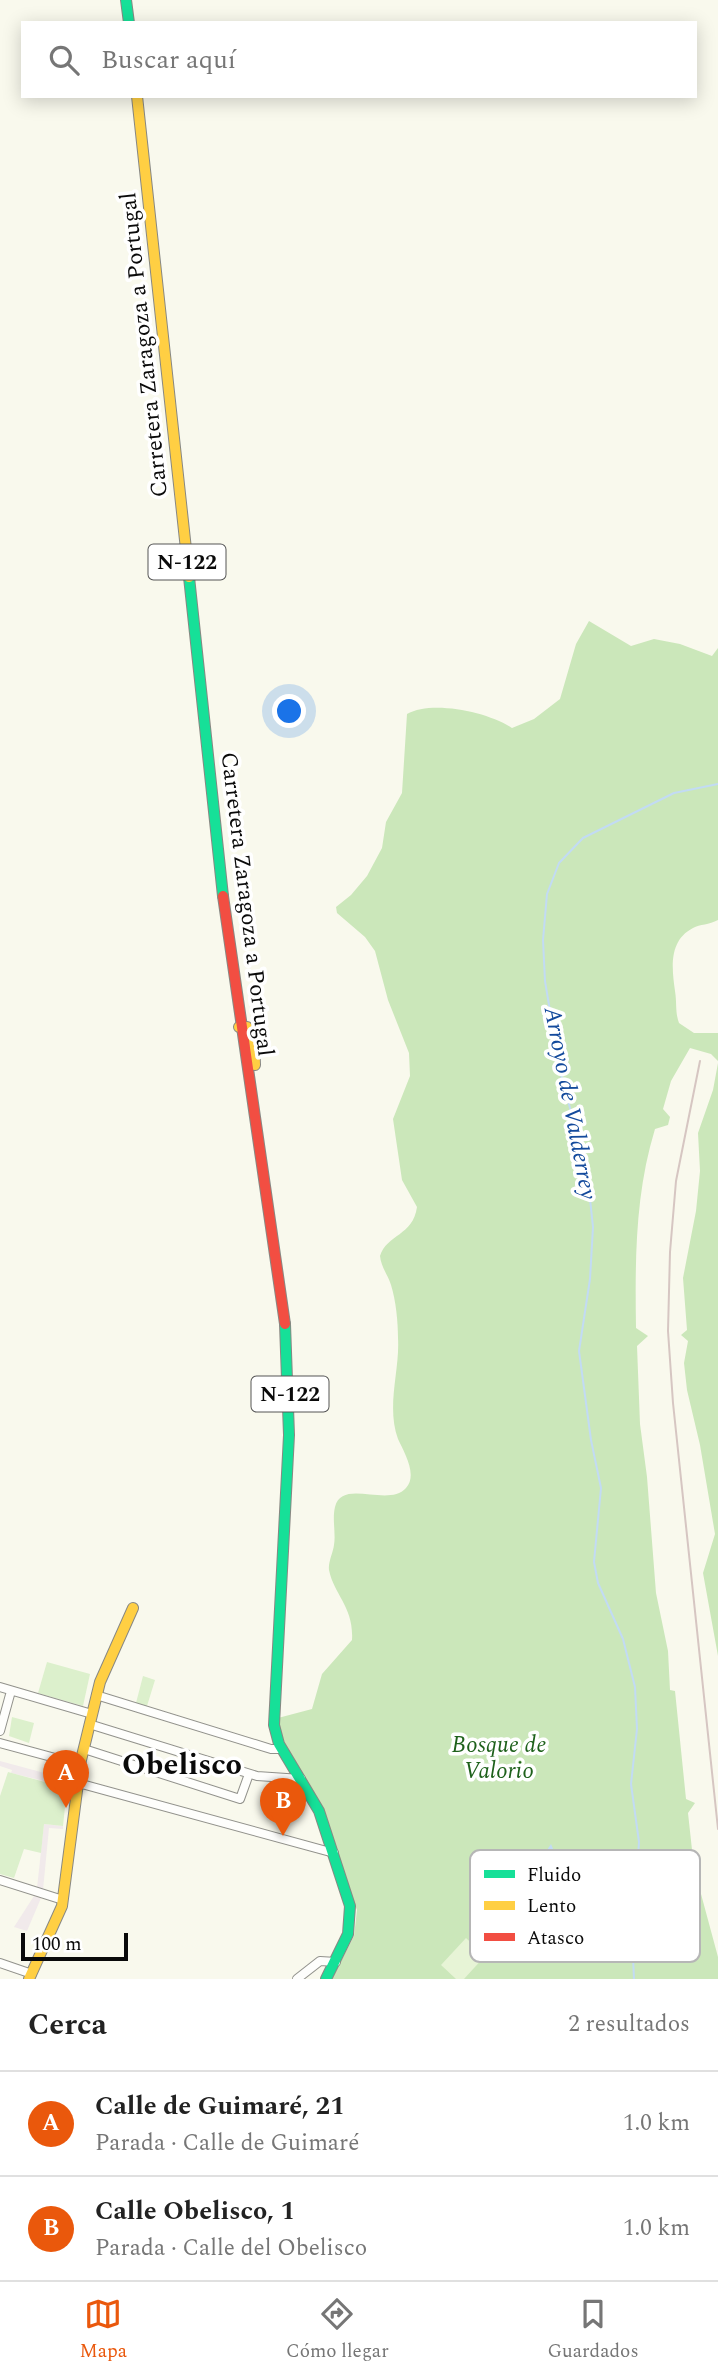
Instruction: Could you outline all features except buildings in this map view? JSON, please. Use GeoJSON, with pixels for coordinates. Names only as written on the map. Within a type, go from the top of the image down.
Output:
{"type":"FeatureCollection","features":[{"type":"Feature","properties":{"kind":"main road"},"geometry":{"type":"LineString","coordinates":[[126,0],[129,21]]}},
{"type":"Feature","properties":{"kind":"main road","name":"Carretera Zaragoza a Portugal"},"geometry":{"type":"LineString","coordinates":[[137,98],[238,1027],[250,1028],[254,1039],[258,1133],[283,1295],[289,1372],[289,1446],[273,1717],[282,1749]]}},
{"type":"Feature","properties":{"kind":"main road"},"geometry":{"type":"LineString","coordinates":[[31,1976],[56,1924],[63,1900],[78,1783],[96,1695],[109,1657],[134,1608]]}},
{"type":"Feature","properties":{"kind":"main road","name":"N-122"},"geometry":{"type":"LineString","coordinates":[[282,1749],[317,1806],[334,1853],[351,1917],[348,1934],[331,1970]]}},
{"type":"Feature","properties":{"kind":"street"},"geometry":{"type":"LineString","coordinates":[[0,1688],[249,1774],[300,1779]]}},
{"type":"Feature","properties":{"kind":"street"},"geometry":{"type":"LineString","coordinates":[[0,1731],[11,1690]]}},
{"type":"Feature","properties":{"kind":"street"},"geometry":{"type":"LineString","coordinates":[[96,1695],[271,1749],[282,1749]]}},
{"type":"Feature","properties":{"kind":"street"},"geometry":{"type":"LineString","coordinates":[[0,1743],[81,1765]]}},
{"type":"Feature","properties":{"kind":"street"},"geometry":{"type":"LineString","coordinates":[[84,1749],[240,1798],[249,1774]]}},
{"type":"Feature","properties":{"kind":"street"},"geometry":{"type":"LineString","coordinates":[[78,1783],[334,1853]]}},
{"type":"Feature","properties":{"kind":"street"},"geometry":{"type":"LineString","coordinates":[[0,1880],[63,1900]]}},
{"type":"Feature","properties":{"kind":"street"},"geometry":{"type":"LineString","coordinates":[[0,1963],[31,1976]]}},
{"type":"Feature","properties":{"kind":"street"},"geometry":{"type":"LineString","coordinates":[[297,1979],[319,1965],[331,1970]]}},
{"type":"Feature","properties":{"kind":"shaded area"},"geometry":{"type":"Polygon","coordinates":[[[0,1761],[63,1778],[65,1786],[11,1773],[12,1770],[0,1766],[0,1761]]]}},
{"type":"Feature","properties":{"kind":"shaded area"},"geometry":{"type":"Polygon","coordinates":[[[44,1824],[63,1826],[63,1829],[49,1828],[43,1890],[37,1888],[44,1824]]]}},
{"type":"Feature","properties":{"kind":"shaded area"},"geometry":{"type":"Polygon","coordinates":[[[34,1896],[41,1898],[27,1931],[14,1927],[34,1896]]]}},
{"type":"Feature","properties":{"kind":"green space","name":"Bosque de Valorio"},"geometry":{"type":"Polygon","coordinates":[[[589,621],[631,646],[654,639],[680,644],[712,656],[718,648],[718,920],[696,927],[679,940],[673,965],[679,1023],[694,1033],[718,1033],[718,1061],[711,1054],[690,1048],[671,1081],[663,1109],[670,1117],[668,1125],[655,1129],[648,1153],[636,1253],[636,1328],[648,1336],[637,1346],[640,1424],[656,1593],[668,1651],[670,1690],[675,1691],[686,1799],[695,1803],[688,1813],[692,1850],[470,1850],[470,1962],[700,1962],[700,1890],[718,1957],[718,1979],[332,1979],[354,1936],[357,1910],[283,1740],[278,1718],[312,1709],[322,1674],[352,1640],[350,1619],[329,1570],[334,1540],[334,1512],[339,1499],[356,1494],[398,1493],[406,1488],[411,1477],[393,1414],[398,1332],[391,1285],[380,1256],[388,1243],[411,1224],[417,1207],[402,1180],[393,1119],[410,1076],[409,1053],[388,1000],[375,951],[365,937],[337,913],[336,907],[351,895],[367,876],[382,848],[386,822],[402,793],[407,714],[431,708],[460,710],[489,717],[512,728],[534,719],[560,699],[576,644],[589,621]]]}},
{"type":"Feature","properties":{"kind":"green space"},"geometry":{"type":"Polygon","coordinates":[[[718,1063],[718,1656],[703,1573],[715,1534],[700,1445],[687,1390],[684,1363],[688,1341],[681,1335],[687,1330],[683,1278],[696,1211],[700,1171],[698,1133],[713,1090],[718,1063]]]}},
{"type":"Feature","properties":{"kind":"green space"},"geometry":{"type":"Polygon","coordinates":[[[47,1662],[90,1674],[83,1706],[38,1693],[47,1662]]]}},
{"type":"Feature","properties":{"kind":"green space"},"geometry":{"type":"Polygon","coordinates":[[[143,1676],[155,1680],[147,1706],[136,1703],[143,1676]]]}},
{"type":"Feature","properties":{"kind":"green space"},"geometry":{"type":"Polygon","coordinates":[[[12,1717],[34,1723],[29,1743],[9,1736],[12,1717]]]}},
{"type":"Feature","properties":{"kind":"green space"},"geometry":{"type":"Polygon","coordinates":[[[8,1772],[67,1788],[63,1826],[44,1824],[41,1853],[24,1849],[14,1878],[0,1874],[0,1796],[8,1772]]]}},
{"type":"Feature","properties":{"kind":"green space"},"geometry":{"type":"Polygon","coordinates":[[[466,1938],[470,1942],[470,1962],[480,1962],[464,1979],[456,1979],[441,1965],[466,1938]]]}},
{"type":"Feature","properties":{"kind":"waterway","name":"Arroyo de Valderrey"},"geometry":{"type":"LineString","coordinates":[[638,1850],[631,1784],[637,1729],[635,1687],[623,1639],[598,1583],[594,1562],[601,1488],[591,1440],[579,1351],[590,1279],[593,1227],[587,1171],[560,1071],[545,981],[543,940],[547,894],[559,863],[583,838],[674,793],[718,784]]}},
{"type":"Feature","properties":{"kind":"waterway","name":"Arroyo de Valderrey"},"geometry":{"type":"LineString","coordinates":[[633,1962],[634,1979]]}},
{"type":"Feature","properties":{"kind":"railway"},"geometry":{"type":"LineString","coordinates":[[700,1061],[676,1181],[670,1252],[668,1331],[673,1403],[718,1829]]}},
{"type":"Feature","properties":{"kind":"traffic: fast"},"geometry":{"type":"LineString","coordinates":[[126,0],[129,21]]}},
{"type":"Feature","properties":{"kind":"traffic: fast"},"geometry":{"type":"LineString","coordinates":[[189,577],[223,896]]}},
{"type":"Feature","properties":{"kind":"traffic: fast"},"geometry":{"type":"LineString","coordinates":[[285,1324],[289,1435],[274,1725],[279,1744],[319,1811],[350,1906],[348,1934],[326,1979]]}},
{"type":"Feature","properties":{"kind":"traffic: slow"},"geometry":{"type":"LineString","coordinates":[[137,98],[189,577]]}},
{"type":"Feature","properties":{"kind":"traffic: slow"},"geometry":{"type":"LineString","coordinates":[[239,1027],[247,1027],[254,1039],[255,1065]]}},
{"type":"Feature","properties":{"kind":"traffic: slow"},"geometry":{"type":"LineString","coordinates":[[29,1979],[62,1906],[81,1760],[100,1682],[133,1608]]}},
{"type":"Feature","properties":{"kind":"traffic: jam"},"geometry":{"type":"LineString","coordinates":[[223,896],[285,1324]]}},
{"type":"Feature","properties":{"kind":"place","name":"Calle de Guimaré, 21"},"geometry":{"type":"Point","coordinates":[66,1808]}},
{"type":"Feature","properties":{"kind":"place","name":"Calle Obelisco, 1"},"geometry":{"type":"Point","coordinates":[283,1836]}},
{"type":"Feature","properties":{"kind":"district","name":"Obelisco"},"geometry":{"type":"Point","coordinates":[182,1764]}}]}
